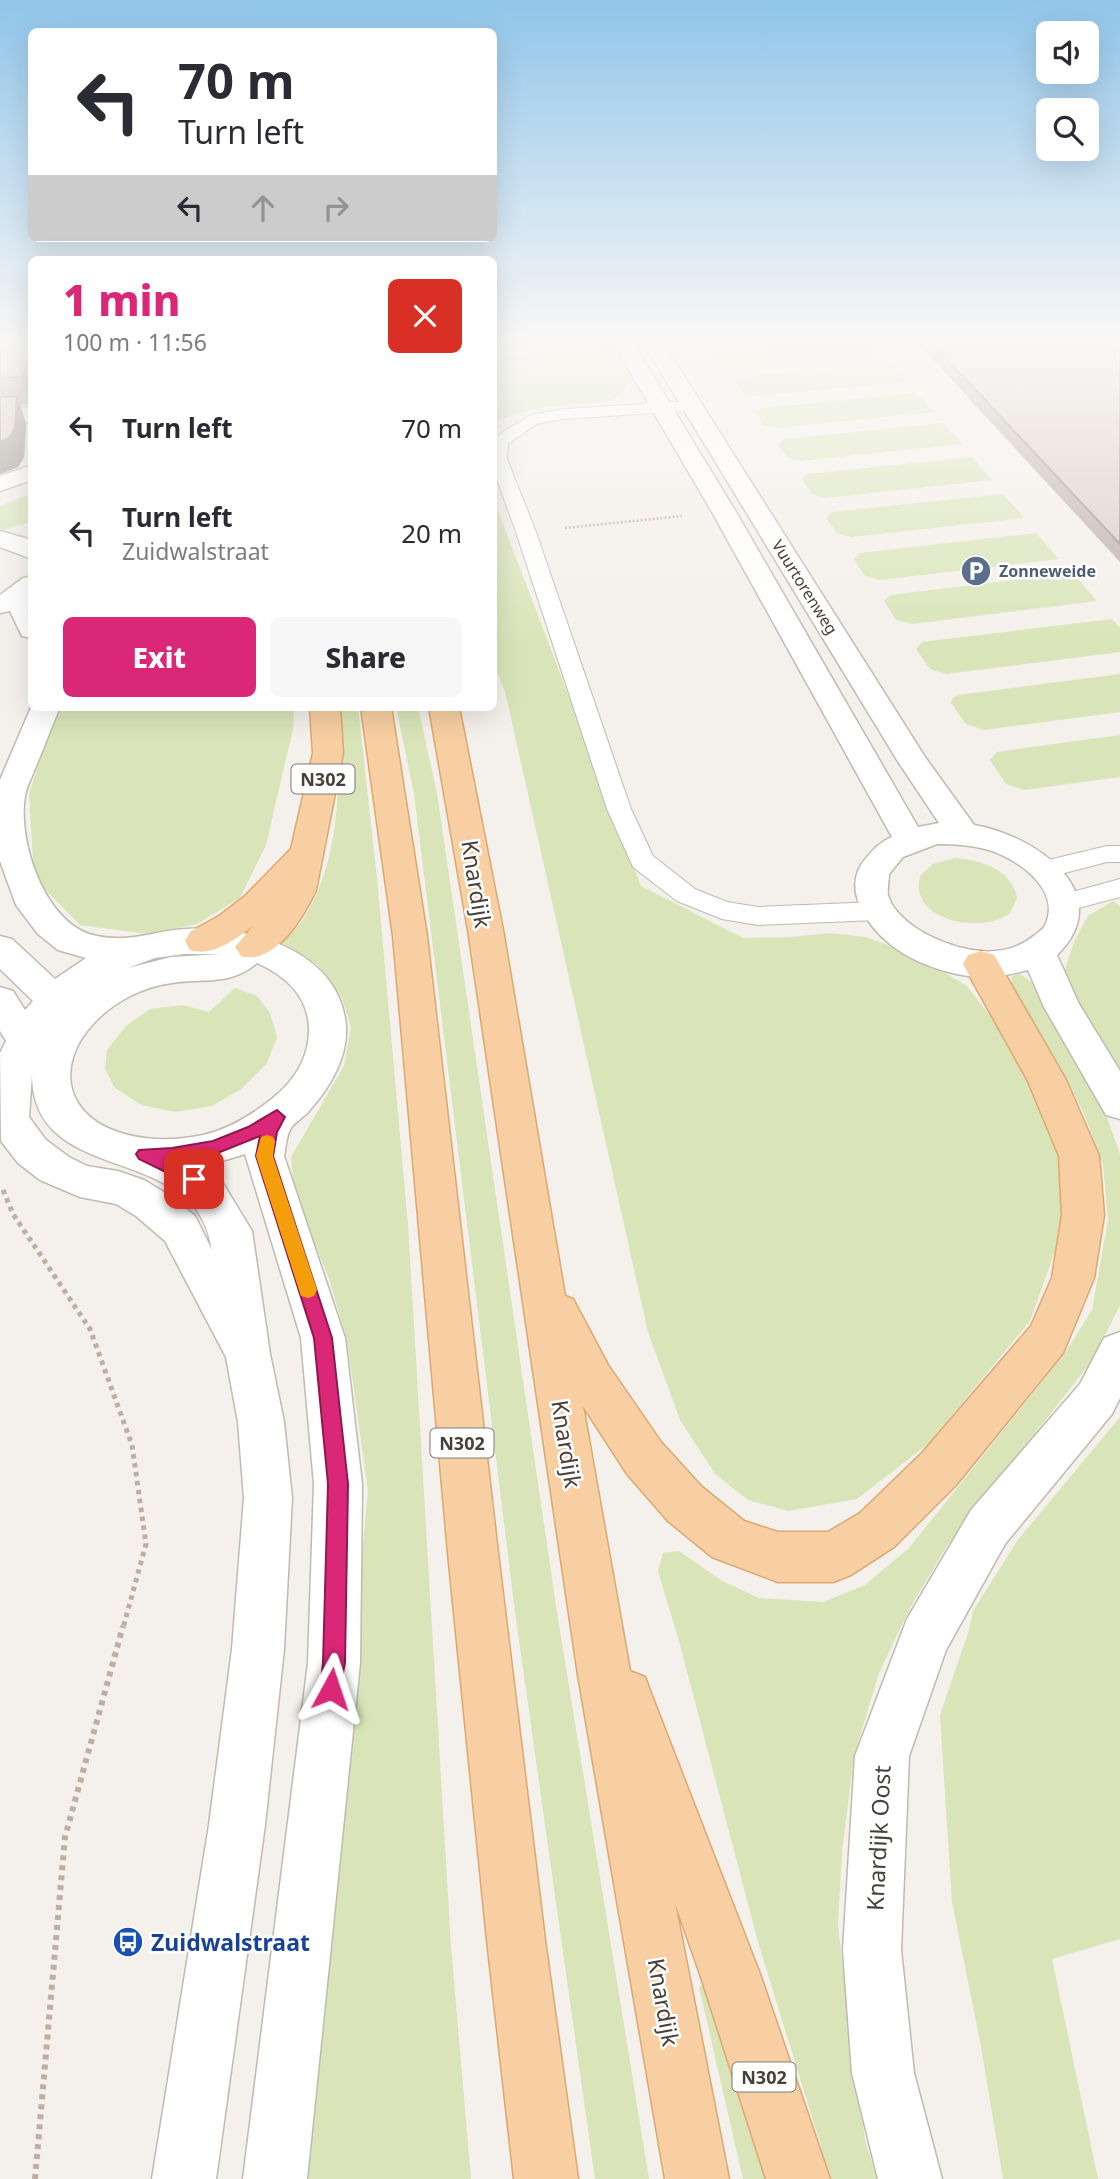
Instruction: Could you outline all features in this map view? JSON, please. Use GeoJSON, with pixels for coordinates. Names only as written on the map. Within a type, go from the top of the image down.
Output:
{"type":"FeatureCollection","features":[{"type":"Feature","properties":{"kind":"main road","name":"N302"},"geometry":{"type":"LineString","coordinates":[[253,947],[290,909],[299,890],[328,753],[325,711]]}},
{"type":"Feature","properties":{"kind":"main road","name":"N302"},"geometry":{"type":"LineString","coordinates":[[377,711],[410,936],[476,1581],[546,2179]]}},
{"type":"Feature","properties":{"kind":"main road","name":"Knardijk"},"geometry":{"type":"LineString","coordinates":[[445,711],[467,820],[543,1284],[591,1602],[697,2179]]}},
{"type":"Feature","properties":{"kind":"main road","name":"N302"},"geometry":{"type":"LineString","coordinates":[[202,941],[246,917],[279,883],[306,849]]}},
{"type":"Feature","properties":{"kind":"main road"},"geometry":{"type":"LineString","coordinates":[[543,1284],[592,1380],[644,1458],[685,1504],[729,1540],[778,1558],[833,1557],[877,1530],[939,1469],[1047,1339],[1073,1278],[1083,1216],[1079,1156],[1047,1080],[981,964]]}},
{"type":"Feature","properties":{"kind":"main road","name":"N302"},"geometry":{"type":"LineString","coordinates":[[591,1602],[730,1974],[798,2179]]}},
{"type":"Feature","properties":{"kind":"street","name":"Vuurtorenweg"},"geometry":{"type":"LineString","coordinates":[[679,440],[724,512],[909,839]]}},
{"type":"Feature","properties":{"kind":"street","name":"Vuurtorenweg"},"geometry":{"type":"LineString","coordinates":[[713,440],[912,760],[963,834]]}},
{"type":"Feature","properties":{"kind":"street"},"geometry":{"type":"LineString","coordinates":[[0,484],[28,474]]}},
{"type":"Feature","properties":{"kind":"street"},"geometry":{"type":"LineString","coordinates":[[2,539],[28,528]]}},
{"type":"Feature","properties":{"kind":"street"},"geometry":{"type":"LineString","coordinates":[[2,539],[28,549]]}},
{"type":"Feature","properties":{"kind":"street"},"geometry":{"type":"LineString","coordinates":[[16,595],[28,621]]}},
{"type":"Feature","properties":{"kind":"street"},"geometry":{"type":"LineString","coordinates":[[43,711],[9,796],[10,843],[33,905],[50,925],[70,941],[97,949],[130,952]]}},
{"type":"Feature","properties":{"kind":"street"},"geometry":{"type":"LineString","coordinates":[[934,833],[963,834],[1008,845],[1045,869],[1055,880],[1067,902],[1063,924],[1054,940],[1038,952],[1012,962],[981,964],[949,959],[919,948],[894,931],[877,911],[871,897],[874,869],[887,852],[909,839],[934,833]]}},
{"type":"Feature","properties":{"kind":"street"},"geometry":{"type":"LineString","coordinates":[[145,1154],[172,1155],[201,1151],[237,1139],[277,1117],[296,1101],[316,1072],[327,1044],[325,1006],[304,975],[289,963],[253,947],[202,941],[178,942],[130,952],[78,977],[58,1015],[55,1052],[50,1072],[52,1092],[60,1111],[75,1127],[94,1140],[145,1154],[194,1179],[205,1189],[231,1231],[248,1354],[261,1422],[268,1498],[258,1649],[237,1825],[184,2179]]}},
{"type":"Feature","properties":{"kind":"street"},"geometry":{"type":"LineString","coordinates":[[248,1354],[181,1229],[152,1203],[121,1189],[91,1184],[63,1174],[41,1159],[23,1142],[11,1123],[5,1101],[7,1067],[20,1033],[35,1012],[79,1014],[122,985],[147,975],[172,970],[226,968],[253,947]]}},
{"type":"Feature","properties":{"kind":"street"},"geometry":{"type":"LineString","coordinates":[[0,948],[58,1015]]}},
{"type":"Feature","properties":{"kind":"street"},"geometry":{"type":"LineString","coordinates":[[1038,952],[1062,1007],[1120,1104]]}},
{"type":"Feature","properties":{"kind":"street"},"geometry":{"type":"LineString","coordinates":[[0,1000],[20,1033]]}},
{"type":"Feature","properties":{"kind":"street"},"geometry":{"type":"LineString","coordinates":[[275,2179],[334,1663],[338,1484],[323,1338],[264,1156],[269,1132],[277,1117]]}},
{"type":"Feature","properties":{"kind":"street","name":"Knardijk Oost"},"geometry":{"type":"LineString","coordinates":[[910,2179],[883,2073],[872,1950],[882,1756],[925,1637],[988,1527],[1096,1399],[1120,1352]]}},
{"type":"Feature","properties":{"kind":"lane"},"geometry":{"type":"LineString","coordinates":[[502,440],[499,442],[498,459],[526,533],[619,809],[642,861],[685,895],[722,910],[758,916],[877,911]]}},
{"type":"Feature","properties":{"kind":"lane"},"geometry":{"type":"LineString","coordinates":[[1045,869],[1107,854],[1120,854]]}},
{"type":"Feature","properties":{"kind":"lane"},"geometry":{"type":"LineString","coordinates":[[1067,902],[1120,888]]}},
{"type":"Feature","properties":{"kind":"path"},"geometry":{"type":"LineString","coordinates":[[526,533],[724,512]]}},
{"type":"Feature","properties":{"kind":"path"},"geometry":{"type":"LineString","coordinates":[[0,1183],[13,1214],[90,1329],[132,1446],[146,1544],[65,1837],[35,2179]]}},
{"type":"Feature","properties":{"kind":"green space"},"geometry":{"type":"Polygon","coordinates":[[[783,440],[958,440],[962,444],[800,461],[787,457],[778,444],[783,440]]]}},
{"type":"Feature","properties":{"kind":"green space"},"geometry":{"type":"Polygon","coordinates":[[[972,457],[992,480],[825,498],[812,494],[802,479],[808,474],[972,457]]]}},
{"type":"Feature","properties":{"kind":"green space"},"geometry":{"type":"Polygon","coordinates":[[[1003,494],[1024,518],[851,537],[837,533],[826,518],[832,512],[1003,494]]]}},
{"type":"Feature","properties":{"kind":"green space"},"geometry":{"type":"Polygon","coordinates":[[[28,495],[28,523],[0,531],[0,506],[28,495]]]}},
{"type":"Feature","properties":{"kind":"green space"},"geometry":{"type":"Polygon","coordinates":[[[497,508],[641,886],[743,938],[831,933],[865,937],[911,953],[967,986],[1001,1030],[1026,1073],[1049,1123],[1063,1180],[1060,1237],[1030,1321],[928,1444],[857,1499],[788,1511],[748,1500],[715,1474],[680,1420],[648,1332],[505,691],[497,672],[497,508]]]}},
{"type":"Feature","properties":{"kind":"green space"},"geometry":{"type":"Polygon","coordinates":[[[1036,533],[1059,559],[880,580],[865,576],[854,559],[860,553],[1036,533]]]}},
{"type":"Feature","properties":{"kind":"green space"},"geometry":{"type":"Polygon","coordinates":[[[1073,573],[1097,601],[912,624],[896,620],[884,601],[890,595],[1073,573]]]}},
{"type":"Feature","properties":{"kind":"green space"},"geometry":{"type":"Polygon","coordinates":[[[1112,619],[1120,628],[1120,652],[946,674],[930,669],[916,649],[922,642],[1112,619]]]}},
{"type":"Feature","properties":{"kind":"green space"},"geometry":{"type":"Polygon","coordinates":[[[1120,674],[1120,712],[984,730],[966,724],[951,703],[958,695],[1120,674]]]}},
{"type":"Feature","properties":{"kind":"green space"},"geometry":{"type":"Polygon","coordinates":[[[55,711],[294,711],[293,729],[266,845],[240,898],[197,924],[148,934],[80,925],[34,878],[29,794],[55,711]]]}},
{"type":"Feature","properties":{"kind":"green space"},"geometry":{"type":"Polygon","coordinates":[[[338,711],[358,711],[377,878],[408,1225],[451,1946],[471,2179],[303,2179],[368,1491],[347,1340],[329,1279],[294,1192],[291,1157],[344,1066],[351,1027],[342,998],[318,965],[281,942],[304,918],[317,894],[326,868],[336,816],[338,711]]]}},
{"type":"Feature","properties":{"kind":"green space"},"geometry":{"type":"Polygon","coordinates":[[[397,711],[419,711],[437,793],[556,1606],[649,2179],[595,2179],[515,1612],[414,794],[397,711]]]}},
{"type":"Feature","properties":{"kind":"green space"},"geometry":{"type":"Polygon","coordinates":[[[1120,735],[1120,777],[1024,790],[1006,784],[990,760],[997,752],[1120,735]]]}},
{"type":"Feature","properties":{"kind":"green space"},"geometry":{"type":"Polygon","coordinates":[[[955,858],[994,868],[1009,880],[1017,898],[1010,913],[998,920],[966,923],[950,920],[925,904],[919,891],[920,876],[933,864],[955,858]]]}},
{"type":"Feature","properties":{"kind":"green space"},"geometry":{"type":"Polygon","coordinates":[[[1113,901],[1120,906],[1120,1072],[1063,975],[1074,942],[1088,916],[1113,901]]]}},
{"type":"Feature","properties":{"kind":"green space"},"geometry":{"type":"Polygon","coordinates":[[[1020,974],[1033,983],[1055,1017],[1106,1114],[1120,1154],[1120,1305],[1094,1358],[947,1546],[911,1606],[879,1673],[854,1756],[842,1852],[838,1924],[865,2139],[877,2179],[831,2179],[758,1942],[658,1571],[663,1553],[679,1551],[722,1581],[759,1598],[823,1602],[865,1585],[909,1548],[1065,1353],[1092,1310],[1108,1220],[1103,1164],[1084,1114],[1061,1068],[1011,985],[1012,976],[1020,974]]]}},
{"type":"Feature","properties":{"kind":"green space"},"geometry":{"type":"Polygon","coordinates":[[[235,988],[257,996],[270,1013],[277,1037],[267,1063],[241,1089],[212,1106],[176,1112],[141,1105],[115,1088],[105,1069],[107,1050],[126,1026],[150,1009],[183,1005],[209,1012],[235,988]]]}},
{"type":"Feature","properties":{"kind":"green space"},"geometry":{"type":"Polygon","coordinates":[[[1120,1417],[1120,1939],[1052,1959],[1098,2179],[1003,2179],[980,2041],[952,1902],[940,1715],[973,1611],[1017,1541],[1120,1417]]]}},
{"type":"Feature","properties":{"kind":"green space"},"geometry":{"type":"Polygon","coordinates":[[[713,1982],[775,2179],[743,2179],[699,1987],[713,1982]]]}},
{"type":"Feature","properties":{"kind":"building"},"geometry":{"type":"Polygon","coordinates":[[[1022,440],[1120,440],[1120,544],[1022,440]]]}},
{"type":"Feature","properties":{"kind":"slow traffic"},"geometry":{"type":"LineString","coordinates":[[267,1141],[264,1156],[308,1290]]}},
{"type":"Feature","properties":{"kind":"place","name":"Zonneweide"},"geometry":{"type":"Point","coordinates":[976,571]}},
{"type":"Feature","properties":{"kind":"place","name":"Zuidwalstraat"},"geometry":{"type":"Point","coordinates":[128,1942]}},
{"type":"Feature","properties":{"kind":"route"},"geometry":{"type":"LineString","coordinates":[[194,1179],[145,1154],[172,1155],[201,1151],[254,1132],[277,1117],[269,1132],[264,1156],[323,1338],[338,1484],[334,1663],[331,1689]]}}]}
